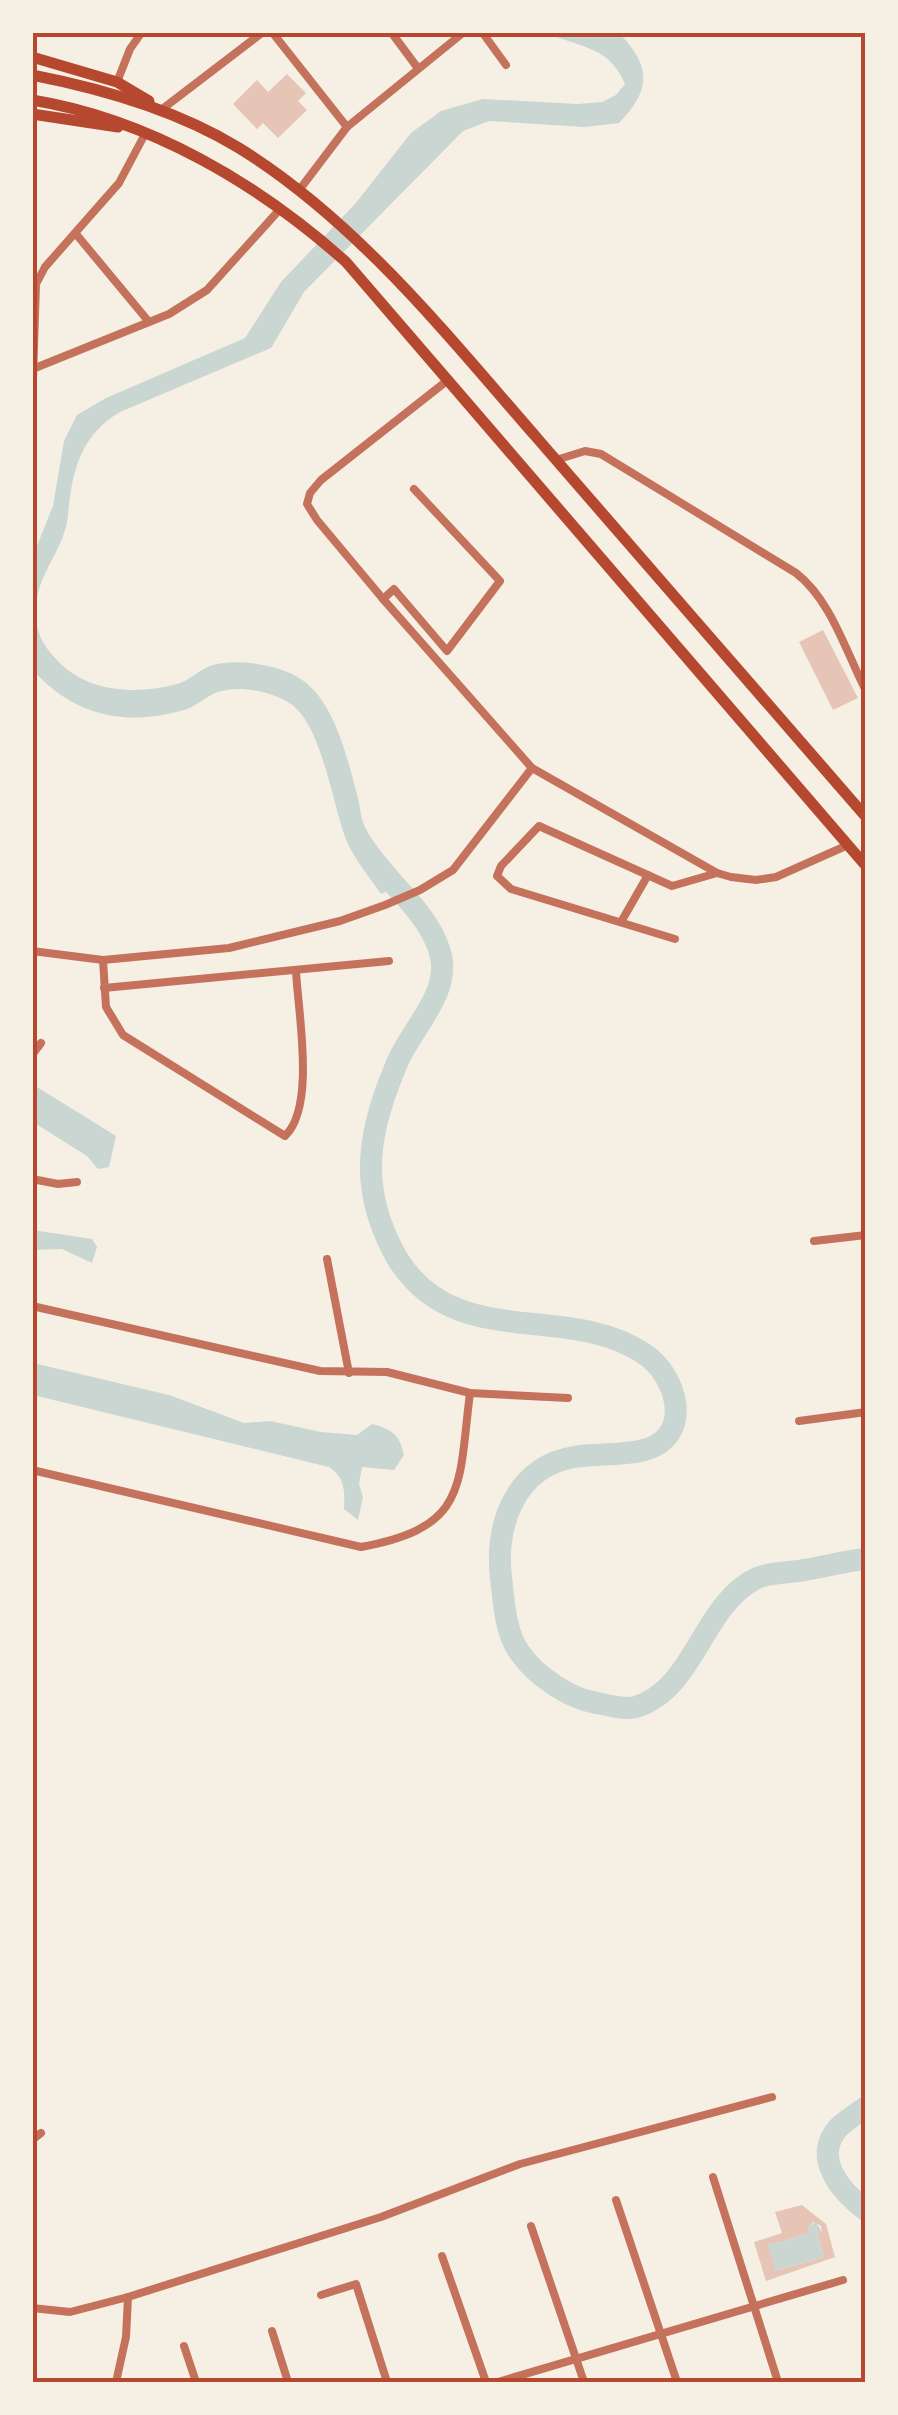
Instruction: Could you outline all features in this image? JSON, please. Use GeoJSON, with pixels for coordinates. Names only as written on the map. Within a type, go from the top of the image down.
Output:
{"type":"FeatureCollection","features":[{"type":"Feature","properties":{"kind":"main road"},"geometry":{"type":"LineString","coordinates":[[32,57],[117,82],[161,110],[236,146],[300,190],[363,246],[556,460],[866,818]]}},
{"type":"Feature","properties":{"kind":"main road"},"geometry":{"type":"LineString","coordinates":[[32,75],[88,87],[161,110]]}},
{"type":"Feature","properties":{"kind":"main road"},"geometry":{"type":"LineString","coordinates":[[32,100],[79,109],[132,128],[203,162],[280,208],[346,262],[866,866]]}},
{"type":"Feature","properties":{"kind":"main road"},"geometry":{"type":"LineString","coordinates":[[32,114],[132,128]]}},
{"type":"Feature","properties":{"kind":"street"},"geometry":{"type":"LineString","coordinates":[[117,82],[142,32]]}},
{"type":"Feature","properties":{"kind":"street"},"geometry":{"type":"LineString","coordinates":[[161,110],[263,32]]}},
{"type":"Feature","properties":{"kind":"street"},"geometry":{"type":"LineString","coordinates":[[272,32],[347,128]]}},
{"type":"Feature","properties":{"kind":"street"},"geometry":{"type":"LineString","coordinates":[[391,32],[417,67]]}},
{"type":"Feature","properties":{"kind":"street"},"geometry":{"type":"LineString","coordinates":[[300,190],[347,128],[464,32]]}},
{"type":"Feature","properties":{"kind":"street"},"geometry":{"type":"LineString","coordinates":[[482,32],[506,65]]}},
{"type":"Feature","properties":{"kind":"street"},"geometry":{"type":"LineString","coordinates":[[32,410],[34,284],[119,183],[145,134]]}},
{"type":"Feature","properties":{"kind":"street"},"geometry":{"type":"LineString","coordinates":[[35,368],[150,322],[206,290],[280,208]]}},
{"type":"Feature","properties":{"kind":"street"},"geometry":{"type":"LineString","coordinates":[[76,234],[150,322]]}},
{"type":"Feature","properties":{"kind":"street"},"geometry":{"type":"LineString","coordinates":[[448,380],[321,480],[310,494],[308,504],[317,520],[384,599],[532,768],[717,873],[756,880],[776,877],[848,846]]}},
{"type":"Feature","properties":{"kind":"street"},"geometry":{"type":"LineString","coordinates":[[556,460],[586,451],[601,454],[796,573],[812,585],[822,600],[866,691]]}},
{"type":"Feature","properties":{"kind":"street"},"geometry":{"type":"LineString","coordinates":[[384,599],[394,589],[448,651],[500,581],[414,489]]}},
{"type":"Feature","properties":{"kind":"street"},"geometry":{"type":"LineString","coordinates":[[32,951],[103,960],[229,948],[340,921],[384,905],[453,870],[532,768]]}},
{"type":"Feature","properties":{"kind":"street"},"geometry":{"type":"LineString","coordinates":[[674,939],[511,888],[497,876],[501,866],[539,826],[672,886],[717,873]]}},
{"type":"Feature","properties":{"kind":"street"},"geometry":{"type":"LineString","coordinates":[[621,922],[648,875]]}},
{"type":"Feature","properties":{"kind":"street"},"geometry":{"type":"LineString","coordinates":[[103,960],[106,1008],[123,1035],[285,1136],[295,1126],[303,1080],[296,971]]}},
{"type":"Feature","properties":{"kind":"street"},"geometry":{"type":"LineString","coordinates":[[104,988],[389,961]]}},
{"type":"Feature","properties":{"kind":"street"},"geometry":{"type":"LineString","coordinates":[[32,1056],[41,1043]]}},
{"type":"Feature","properties":{"kind":"street"},"geometry":{"type":"LineString","coordinates":[[32,1179],[58,1184],[77,1182]]}},
{"type":"Feature","properties":{"kind":"street"},"geometry":{"type":"LineString","coordinates":[[814,1240],[866,1235]]}},
{"type":"Feature","properties":{"kind":"street"},"geometry":{"type":"LineString","coordinates":[[327,1259],[350,1373]]}},
{"type":"Feature","properties":{"kind":"street"},"geometry":{"type":"LineString","coordinates":[[32,1306],[320,1371],[387,1372],[470,1393],[568,1398]]}},
{"type":"Feature","properties":{"kind":"street"},"geometry":{"type":"LineString","coordinates":[[32,1470],[361,1547],[394,1541],[424,1528],[448,1506],[458,1490],[470,1393]]}},
{"type":"Feature","properties":{"kind":"street"},"geometry":{"type":"LineString","coordinates":[[799,1421],[866,1412]]}},
{"type":"Feature","properties":{"kind":"street"},"geometry":{"type":"LineString","coordinates":[[32,2308],[70,2312],[128,2297],[381,2217],[520,2164],[772,2097]]}},
{"type":"Feature","properties":{"kind":"street"},"geometry":{"type":"LineString","coordinates":[[32,2140],[41,2133]]}},
{"type":"Feature","properties":{"kind":"street"},"geometry":{"type":"LineString","coordinates":[[713,2177],[778,2382]]}},
{"type":"Feature","properties":{"kind":"street"},"geometry":{"type":"LineString","coordinates":[[616,2200],[677,2382]]}},
{"type":"Feature","properties":{"kind":"street"},"geometry":{"type":"LineString","coordinates":[[531,2226],[584,2382]]}},
{"type":"Feature","properties":{"kind":"street"},"geometry":{"type":"LineString","coordinates":[[442,2256],[486,2382]]}},
{"type":"Feature","properties":{"kind":"street"},"geometry":{"type":"LineString","coordinates":[[498,2382],[843,2280]]}},
{"type":"Feature","properties":{"kind":"street"},"geometry":{"type":"LineString","coordinates":[[321,2295],[356,2284],[387,2382]]}},
{"type":"Feature","properties":{"kind":"street"},"geometry":{"type":"LineString","coordinates":[[116,2382],[126,2337],[128,2297]]}},
{"type":"Feature","properties":{"kind":"street"},"geometry":{"type":"LineString","coordinates":[[272,2331],[288,2382]]}},
{"type":"Feature","properties":{"kind":"street"},"geometry":{"type":"LineString","coordinates":[[184,2346],[196,2382]]}},
{"type":"Feature","properties":{"kind":"shaded area"},"geometry":{"type":"Polygon","coordinates":[[[547,33],[619,33],[642,68],[642,89],[630,111],[619,123],[585,127],[489,121],[463,131],[304,292],[271,348],[107,421],[81,455],[72,483],[66,527],[38,594],[37,623],[47,648],[69,671],[98,685],[146,690],[181,683],[210,666],[233,662],[273,667],[305,682],[333,719],[365,827],[406,882],[381,894],[348,844],[319,749],[302,715],[291,704],[265,693],[236,689],[218,692],[184,710],[121,717],[83,707],[49,686],[33,670],[33,556],[53,506],[64,441],[77,415],[106,398],[245,338],[281,282],[355,204],[411,133],[441,111],[483,99],[602,102],[616,95],[625,84],[602,55],[547,33]]]}},
{"type":"Feature","properties":{"kind":"shaded area"},"geometry":{"type":"Polygon","coordinates":[[[32,1084],[116,1136],[109,1167],[98,1169],[87,1156],[33,1122],[32,1084]]]}},
{"type":"Feature","properties":{"kind":"shaded area"},"geometry":{"type":"Polygon","coordinates":[[[32,1230],[92,1239],[97,1247],[92,1263],[62,1249],[33,1250],[32,1230]]]}},
{"type":"Feature","properties":{"kind":"shaded area"},"geometry":{"type":"Polygon","coordinates":[[[33,1363],[169,1395],[244,1423],[270,1421],[357,1435],[372,1424],[394,1434],[404,1455],[394,1470],[362,1467],[359,1484],[363,1497],[358,1520],[344,1509],[341,1480],[329,1467],[33,1395],[33,1363]]]}},
{"type":"Feature","properties":{"kind":"shaded area"},"geometry":{"type":"Polygon","coordinates":[[[816,2222],[822,2232],[817,2235],[824,2257],[776,2271],[768,2245],[808,2234],[808,2227],[816,2222]]]}},
{"type":"Feature","properties":{"kind":"building"},"geometry":{"type":"Polygon","coordinates":[[[287,74],[306,93],[298,101],[307,110],[278,138],[263,123],[257,129],[233,104],[257,80],[268,92],[287,74]]]}},
{"type":"Feature","properties":{"kind":"building"},"geometry":{"type":"Polygon","coordinates":[[[823,630],[858,698],[833,710],[799,642],[823,630]]]}},
{"type":"Feature","properties":{"kind":"building"},"geometry":{"type":"Polygon","coordinates":[[[802,2205],[826,2224],[835,2257],[766,2281],[754,2242],[782,2233],[775,2212],[802,2205]],[[814,2222],[808,2227],[808,2234],[768,2245],[776,2271],[824,2257],[817,2234],[822,2232],[814,2222]]]}},
{"type":"Feature","properties":{"kind":"waterway"},"geometry":{"type":"LineString","coordinates":[[379,868],[428,926],[442,964],[436,994],[391,1077],[373,1138],[373,1195],[397,1258],[421,1287],[449,1305],[479,1316],[580,1330],[612,1338],[643,1353],[665,1376],[675,1405],[670,1432],[660,1443],[636,1452],[574,1457],[554,1463],[537,1473],[513,1501],[500,1558],[506,1617],[520,1653],[544,1678],[576,1697],[617,1707],[636,1707],[656,1697],[672,1682],[738,1590],[768,1575],[866,1559]]}},
{"type":"Feature","properties":{"kind":"waterway"},"geometry":{"type":"LineString","coordinates":[[866,2107],[839,2127],[828,2150],[839,2184],[866,2210]]}}]}
